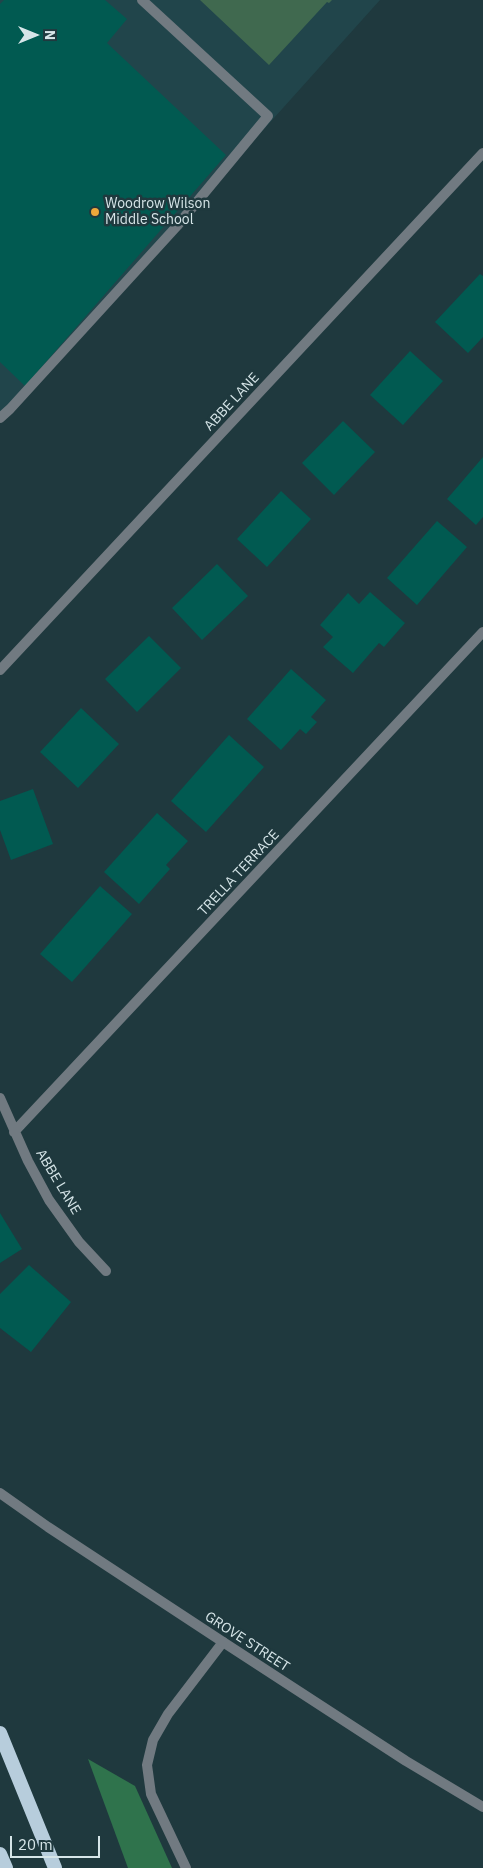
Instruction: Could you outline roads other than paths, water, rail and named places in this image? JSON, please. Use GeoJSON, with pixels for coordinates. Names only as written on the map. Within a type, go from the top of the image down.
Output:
{"type":"FeatureCollection","features":[{"type":"Feature","properties":{"kind":"highway"},"geometry":{"type":"LineString","coordinates":[[0,1733],[55,1868]]}},
{"type":"Feature","properties":{"kind":"highway"},"geometry":{"type":"LineString","coordinates":[[0,1854],[6,1868]]}},
{"type":"Feature","properties":{"kind":"street"},"geometry":{"type":"LineString","coordinates":[[0,418],[177,226],[268,116],[142,0]]}},
{"type":"Feature","properties":{"kind":"street","name":"ABBE LANE"},"geometry":{"type":"LineString","coordinates":[[0,670],[483,153]]}},
{"type":"Feature","properties":{"kind":"street","name":"TRELLA TERRACE"},"geometry":{"type":"LineString","coordinates":[[14,1132],[483,632]]}},
{"type":"Feature","properties":{"kind":"street","name":"ABBE LANE"},"geometry":{"type":"LineString","coordinates":[[0,1098],[14,1132],[49,1200],[79,1242],[106,1271]]}},
{"type":"Feature","properties":{"kind":"street","name":"GROVE STREET"},"geometry":{"type":"LineString","coordinates":[[0,1493],[48,1527],[406,1761],[483,1807]]}},
{"type":"Feature","properties":{"kind":"street"},"geometry":{"type":"LineString","coordinates":[[186,1868],[151,1794],[147,1765],[153,1740],[168,1714],[223,1642]]}},
{"type":"Feature","properties":{"kind":"place","name":"Woodrow Wilson Middle School"},"geometry":{"type":"Point","coordinates":[95,212]}}]}
